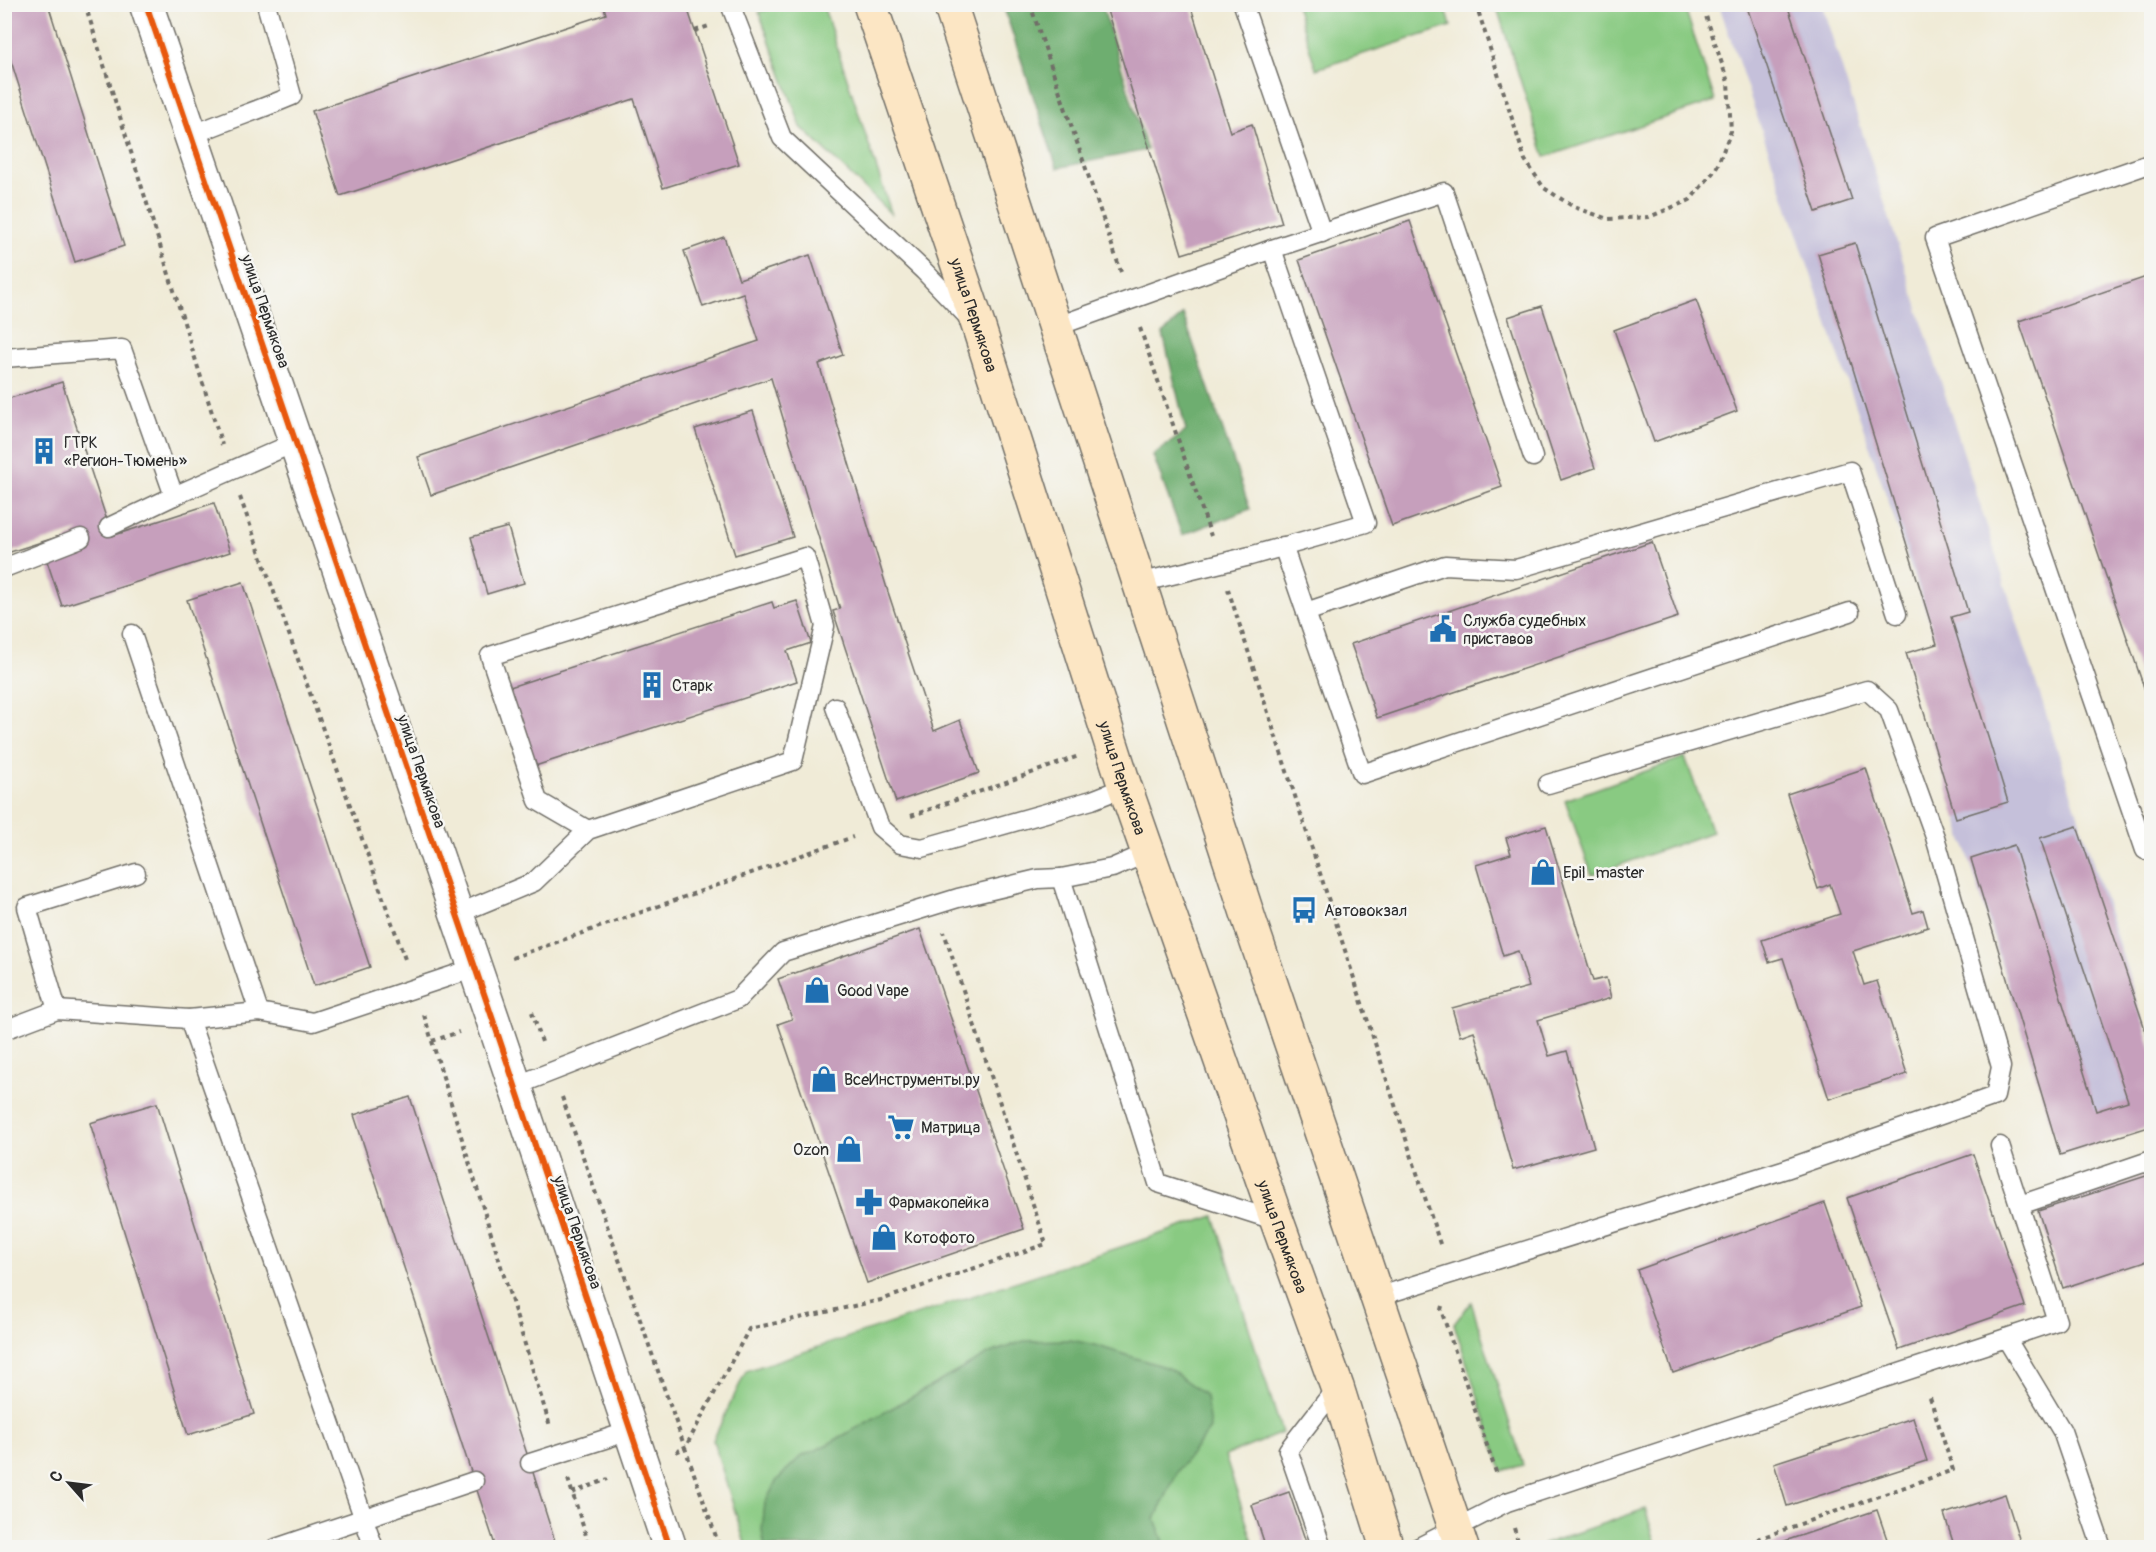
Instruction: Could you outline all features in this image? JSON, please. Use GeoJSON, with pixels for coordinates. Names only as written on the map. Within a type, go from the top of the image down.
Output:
{"type":"FeatureCollection","features":[{"type":"Feature","properties":{"kind":"main road","name":"улица Пермякова"},"geometry":{"type":"LineString","coordinates":[[870,4],[979,328],[1125,788],[1337,1387],[1387,1548]]}},
{"type":"Feature","properties":{"kind":"main road"},"geometry":{"type":"LineString","coordinates":[[950,4],[1245,908],[1459,1537]]}},
{"type":"Feature","properties":{"kind":"street","name":"улица Пермякова"},"geometry":{"type":"LineString","coordinates":[[146,4],[457,914],[670,1548]]}},
{"type":"Feature","properties":{"kind":"lane"},"geometry":{"type":"LineString","coordinates":[[192,135],[292,96],[266,4]]}},
{"type":"Feature","properties":{"kind":"lane"},"geometry":{"type":"LineString","coordinates":[[730,4],[782,138],[924,271],[979,328]]}},
{"type":"Feature","properties":{"kind":"lane"},"geometry":{"type":"LineString","coordinates":[[1244,4],[1322,233]]}},
{"type":"Feature","properties":{"kind":"lane"},"geometry":{"type":"LineString","coordinates":[[2151,163],[1935,238],[2145,850],[2151,848]]}},
{"type":"Feature","properties":{"kind":"lane"},"geometry":{"type":"LineString","coordinates":[[1055,327],[1272,249],[1444,192],[1533,457]]}},
{"type":"Feature","properties":{"kind":"lane"},"geometry":{"type":"LineString","coordinates":[[1139,584],[1366,523],[1272,249]]}},
{"type":"Feature","properties":{"kind":"lane"},"geometry":{"type":"LineString","coordinates":[[4,358],[122,349],[174,496]]}},
{"type":"Feature","properties":{"kind":"lane"},"geometry":{"type":"LineString","coordinates":[[109,527],[230,470],[296,442]]}},
{"type":"Feature","properties":{"kind":"lane"},"geometry":{"type":"LineString","coordinates":[[1306,612],[1445,565],[1516,568],[1850,471],[1897,614]]}},
{"type":"Feature","properties":{"kind":"lane"},"geometry":{"type":"LineString","coordinates":[[4,568],[81,538]]}},
{"type":"Feature","properties":{"kind":"lane"},"geometry":{"type":"LineString","coordinates":[[1283,546],[1362,774],[1850,612]]}},
{"type":"Feature","properties":{"kind":"lane"},"geometry":{"type":"LineString","coordinates":[[457,914],[534,882],[588,830],[793,761],[825,626],[805,557],[490,656],[538,801],[588,830]]}},
{"type":"Feature","properties":{"kind":"lane"},"geometry":{"type":"LineString","coordinates":[[132,634],[259,1012]]}},
{"type":"Feature","properties":{"kind":"lane"},"geometry":{"type":"LineString","coordinates":[[1377,1297],[1786,1168],[1995,1096],[2001,1067],[1931,826],[1888,710],[1867,690],[1548,784]]}},
{"type":"Feature","properties":{"kind":"lane"},"geometry":{"type":"LineString","coordinates":[[835,707],[880,827],[900,844],[922,848],[1092,800],[1125,788]]}},
{"type":"Feature","properties":{"kind":"lane"},"geometry":{"type":"LineString","coordinates":[[515,1086],[553,1069],[738,999],[783,952],[935,905],[1038,879],[1061,878],[1112,868],[1147,853]]}},
{"type":"Feature","properties":{"kind":"lane"},"geometry":{"type":"LineString","coordinates":[[57,1010],[27,906],[136,873]]}},
{"type":"Feature","properties":{"kind":"lane"},"geometry":{"type":"LineString","coordinates":[[1061,878],[1158,1183],[1277,1221]]}},
{"type":"Feature","properties":{"kind":"lane"},"geometry":{"type":"LineString","coordinates":[[4,1030],[57,1010],[189,1019],[259,1012],[313,1022],[475,968]]}},
{"type":"Feature","properties":{"kind":"lane"},"geometry":{"type":"LineString","coordinates":[[189,1019],[374,1548]]}},
{"type":"Feature","properties":{"kind":"lane"},"geometry":{"type":"LineString","coordinates":[[1417,1548],[1459,1537],[1507,1502],[2057,1321],[2000,1146]]}},
{"type":"Feature","properties":{"kind":"lane"},"geometry":{"type":"LineString","coordinates":[[2020,1205],[2151,1160]]}},
{"type":"Feature","properties":{"kind":"lane"},"geometry":{"type":"LineString","coordinates":[[2006,1338],[2062,1431],[2102,1548]]}},
{"type":"Feature","properties":{"kind":"lane"},"geometry":{"type":"LineString","coordinates":[[1322,1548],[1288,1450],[1337,1387]]}},
{"type":"Feature","properties":{"kind":"lane"},"geometry":{"type":"LineString","coordinates":[[530,1463],[630,1431]]}},
{"type":"Feature","properties":{"kind":"lane"},"geometry":{"type":"LineString","coordinates":[[276,1548],[474,1481]]}},
{"type":"Feature","properties":{"kind":"path"},"geometry":{"type":"LineString","coordinates":[[85,4],[230,470],[416,987],[590,1548]]}},
{"type":"Feature","properties":{"kind":"path"},"geometry":{"type":"LineString","coordinates":[[1030,4],[1220,563],[1450,1274],[1441,1310],[1507,1502],[1520,1548]]}},
{"type":"Feature","properties":{"kind":"path"},"geometry":{"type":"LineString","coordinates":[[1476,4],[1525,160],[1544,188],[1574,207],[1608,219],[1649,217],[1690,200],[1716,169],[1731,131],[1728,82],[1702,4]]}},
{"type":"Feature","properties":{"kind":"path"},"geometry":{"type":"LineString","coordinates":[[512,958],[1079,756]]}},
{"type":"Feature","properties":{"kind":"path"},"geometry":{"type":"LineString","coordinates":[[491,900],[516,969]]}},
{"type":"Feature","properties":{"kind":"path"},"geometry":{"type":"LineString","coordinates":[[528,1002],[685,1448],[749,1329],[881,1300],[1046,1244],[935,905]]}},
{"type":"Feature","properties":{"kind":"path"},"geometry":{"type":"LineString","coordinates":[[1732,1548],[1953,1470],[1920,1367]]}},
{"type":"Feature","properties":{"kind":"shaded area"},"geometry":{"type":"Polygon","coordinates":[[[1719,5],[1822,5],[2151,1046],[2151,1126],[2060,1155],[1906,653],[1937,644],[1719,5]]]}},
{"type":"Feature","properties":{"kind":"green space"},"geometry":{"type":"Polygon","coordinates":[[[781,5],[823,5],[892,215],[801,127],[759,12],[781,5]]]}},
{"type":"Feature","properties":{"kind":"green space"},"geometry":{"type":"Polygon","coordinates":[[[1003,5],[1102,5],[1147,150],[1057,168],[1003,5]]]}},
{"type":"Feature","properties":{"kind":"green space"},"geometry":{"type":"Polygon","coordinates":[[[1296,5],[1445,5],[1451,26],[1316,69],[1296,5]]]}},
{"type":"Feature","properties":{"kind":"green space"},"geometry":{"type":"Polygon","coordinates":[[[1496,5],[1684,5],[1715,101],[1545,157],[1496,5]]]}},
{"type":"Feature","properties":{"kind":"green space"},"geometry":{"type":"Polygon","coordinates":[[[1183,314],[1250,509],[1182,535],[1153,455],[1186,431],[1163,334],[1183,314]]]}},
{"type":"Feature","properties":{"kind":"green space"},"geometry":{"type":"Polygon","coordinates":[[[1685,757],[1712,832],[1592,875],[1565,800],[1685,757]]]}},
{"type":"Feature","properties":{"kind":"green space"},"geometry":{"type":"Polygon","coordinates":[[[1214,1216],[1282,1433],[1225,1456],[1255,1548],[746,1547],[713,1440],[746,1371],[1214,1216]]]}},
{"type":"Feature","properties":{"kind":"green space"},"geometry":{"type":"Polygon","coordinates":[[[1471,1302],[1523,1465],[1502,1471],[1454,1324],[1471,1302]]]}},
{"type":"Feature","properties":{"kind":"green space"},"geometry":{"type":"Polygon","coordinates":[[[1070,1340],[1091,1344],[1168,1368],[1206,1396],[1210,1429],[1179,1469],[1155,1519],[1166,1547],[765,1547],[762,1531],[765,1503],[777,1480],[800,1457],[828,1444],[990,1353],[1024,1341],[1070,1340]]]}},
{"type":"Feature","properties":{"kind":"green space"},"geometry":{"type":"Polygon","coordinates":[[[1645,1509],[1657,1547],[1542,1547],[1544,1544],[1645,1509]]]}},
{"type":"Feature","properties":{"kind":"building"},"geometry":{"type":"Polygon","coordinates":[[[4,4],[48,4],[124,246],[75,262],[4,39],[4,4]]]}},
{"type":"Feature","properties":{"kind":"building"},"geometry":{"type":"Polygon","coordinates":[[[603,4],[686,4],[739,164],[663,188],[634,99],[340,196],[312,111],[606,14],[603,4]]]}},
{"type":"Feature","properties":{"kind":"building"},"geometry":{"type":"Polygon","coordinates":[[[1105,4],[1190,4],[1230,132],[1252,124],[1282,223],[1182,254],[1105,4]]]}},
{"type":"Feature","properties":{"kind":"building"},"geometry":{"type":"Polygon","coordinates":[[[1746,4],[1787,4],[1852,200],[1816,212],[1746,4]]]}},
{"type":"Feature","properties":{"kind":"building"},"geometry":{"type":"Polygon","coordinates":[[[1410,221],[1502,487],[1392,526],[1299,260],[1410,221]]]}},
{"type":"Feature","properties":{"kind":"building"},"geometry":{"type":"Polygon","coordinates":[[[724,237],[739,279],[810,255],[843,355],[819,364],[888,592],[934,731],[960,720],[979,773],[896,802],[833,611],[840,609],[771,378],[431,495],[418,457],[759,341],[743,293],[703,307],[684,251],[724,237]]]}},
{"type":"Feature","properties":{"kind":"building"},"geometry":{"type":"Polygon","coordinates":[[[1855,243],[1968,612],[1951,617],[2008,802],[1956,818],[1906,653],[1937,644],[1818,254],[1855,243]]]}},
{"type":"Feature","properties":{"kind":"building"},"geometry":{"type":"Polygon","coordinates":[[[2152,275],[2152,708],[2151,708],[2019,321],[2152,275]]]}},
{"type":"Feature","properties":{"kind":"building"},"geometry":{"type":"Polygon","coordinates":[[[1696,300],[1737,411],[1654,442],[1614,330],[1696,300]]]}},
{"type":"Feature","properties":{"kind":"building"},"geometry":{"type":"Polygon","coordinates":[[[1542,306],[1595,468],[1561,480],[1508,317],[1542,306]]]}},
{"type":"Feature","properties":{"kind":"building","name":"ГТРК «Регион-Тюмень»"},"geometry":{"type":"Polygon","coordinates":[[[62,382],[112,536],[214,503],[230,552],[62,606],[46,558],[79,530],[4,554],[4,400],[62,382]]]}},
{"type":"Feature","properties":{"kind":"building"},"geometry":{"type":"Polygon","coordinates":[[[753,411],[793,537],[735,555],[695,429],[753,411]]]}},
{"type":"Feature","properties":{"kind":"building"},"geometry":{"type":"Polygon","coordinates":[[[508,527],[524,583],[487,594],[471,537],[508,527]]]}},
{"type":"Feature","properties":{"kind":"building"},"geometry":{"type":"Polygon","coordinates":[[[1652,542],[1678,617],[1377,718],[1351,644],[1652,542]]]}},
{"type":"Feature","properties":{"kind":"building"},"geometry":{"type":"Polygon","coordinates":[[[243,582],[370,967],[314,986],[187,600],[243,582]]]}},
{"type":"Feature","properties":{"kind":"building","name":"Старк"},"geometry":{"type":"Polygon","coordinates":[[[797,601],[811,643],[787,651],[797,681],[532,767],[507,688],[772,602],[774,608],[797,601]]]}},
{"type":"Feature","properties":{"kind":"building"},"geometry":{"type":"Polygon","coordinates":[[[1866,768],[1913,913],[1923,910],[1928,927],[1853,951],[1864,985],[1877,981],[1907,1074],[1829,1099],[1783,958],[1769,962],[1762,940],[1840,914],[1830,884],[1818,889],[1787,794],[1866,768]]]}},
{"type":"Feature","properties":{"kind":"building"},"geometry":{"type":"Polygon","coordinates":[[[1546,826],[1593,981],[1606,978],[1611,998],[1538,1020],[1549,1056],[1567,1051],[1594,1147],[1513,1170],[1474,1031],[1460,1036],[1452,1008],[1529,987],[1518,951],[1503,956],[1476,865],[1511,854],[1506,838],[1546,826]]]}},
{"type":"Feature","properties":{"kind":"building"},"geometry":{"type":"Polygon","coordinates":[[[2077,826],[2152,1050],[2152,1126],[2060,1155],[1971,859],[2014,845],[2096,1111],[2128,1101],[2040,838],[2077,826]]]}},
{"type":"Feature","properties":{"kind":"building","name":"Матрица"},"geometry":{"type":"Polygon","coordinates":[[[920,929],[1024,1229],[867,1283],[778,1024],[792,1019],[778,979],[920,929]]]}},
{"type":"Feature","properties":{"kind":"building"},"geometry":{"type":"Polygon","coordinates":[[[410,1097],[557,1548],[496,1548],[354,1115],[410,1097]]]}},
{"type":"Feature","properties":{"kind":"building"},"geometry":{"type":"Polygon","coordinates":[[[157,1103],[254,1414],[188,1435],[90,1123],[157,1103]]]}},
{"type":"Feature","properties":{"kind":"building"},"geometry":{"type":"Polygon","coordinates":[[[1973,1154],[2025,1306],[1899,1350],[1847,1198],[1973,1154]]]}},
{"type":"Feature","properties":{"kind":"building"},"geometry":{"type":"Polygon","coordinates":[[[2152,1174],[2152,1259],[2063,1288],[2038,1211],[2152,1174]]]}},
{"type":"Feature","properties":{"kind":"building"},"geometry":{"type":"Polygon","coordinates":[[[1825,1203],[1861,1307],[1673,1373],[1637,1270],[1825,1203]]]}},
{"type":"Feature","properties":{"kind":"building"},"geometry":{"type":"Polygon","coordinates":[[[1913,1418],[1927,1461],[1787,1506],[1774,1463],[1913,1418]]]}},
{"type":"Feature","properties":{"kind":"building"},"geometry":{"type":"Polygon","coordinates":[[[1289,1492],[1308,1548],[1266,1548],[1252,1505],[1289,1492]]]}},
{"type":"Feature","properties":{"kind":"building"},"geometry":{"type":"Polygon","coordinates":[[[2005,1494],[2022,1548],[1955,1548],[1944,1514],[2005,1494]]]}},
{"type":"Feature","properties":{"kind":"building"},"geometry":{"type":"Polygon","coordinates":[[[1877,1510],[1890,1548],[1767,1548],[1767,1547],[1877,1510]]]}},
{"type":"Feature","properties":{"kind":"cycle path"},"geometry":{"type":"LineString","coordinates":[[146,4],[493,1020],[670,1548]]}},
{"type":"Feature","properties":{"kind":"place","name":"ГТРК «Регион-Тюмень»"},"geometry":{"type":"Point","coordinates":[44,451]}},
{"type":"Feature","properties":{"kind":"place","name":"Служба судебных приставов"},"geometry":{"type":"Point","coordinates":[1443,629]}},
{"type":"Feature","properties":{"kind":"place","name":"Старк"},"geometry":{"type":"Point","coordinates":[652,685]}},
{"type":"Feature","properties":{"kind":"place","name":"Epil_master"},"geometry":{"type":"Point","coordinates":[1543,872]}},
{"type":"Feature","properties":{"kind":"place","name":"Автовокзал"},"geometry":{"type":"Point","coordinates":[1304,910]}},
{"type":"Feature","properties":{"kind":"place","name":"Good Vape"},"geometry":{"type":"Point","coordinates":[817,990]}},
{"type":"Feature","properties":{"kind":"place","name":"ВсеИнструменты.ру"},"geometry":{"type":"Point","coordinates":[824,1079]}},
{"type":"Feature","properties":{"kind":"place","name":"Матрица"},"geometry":{"type":"Point","coordinates":[901,1127]}},
{"type":"Feature","properties":{"kind":"place","name":"Ozon"},"geometry":{"type":"Point","coordinates":[849,1149]}},
{"type":"Feature","properties":{"kind":"place","name":"Фармакопейка"},"geometry":{"type":"Point","coordinates":[869,1202]}},
{"type":"Feature","properties":{"kind":"place","name":"Котофото"},"geometry":{"type":"Point","coordinates":[884,1237]}}]}
